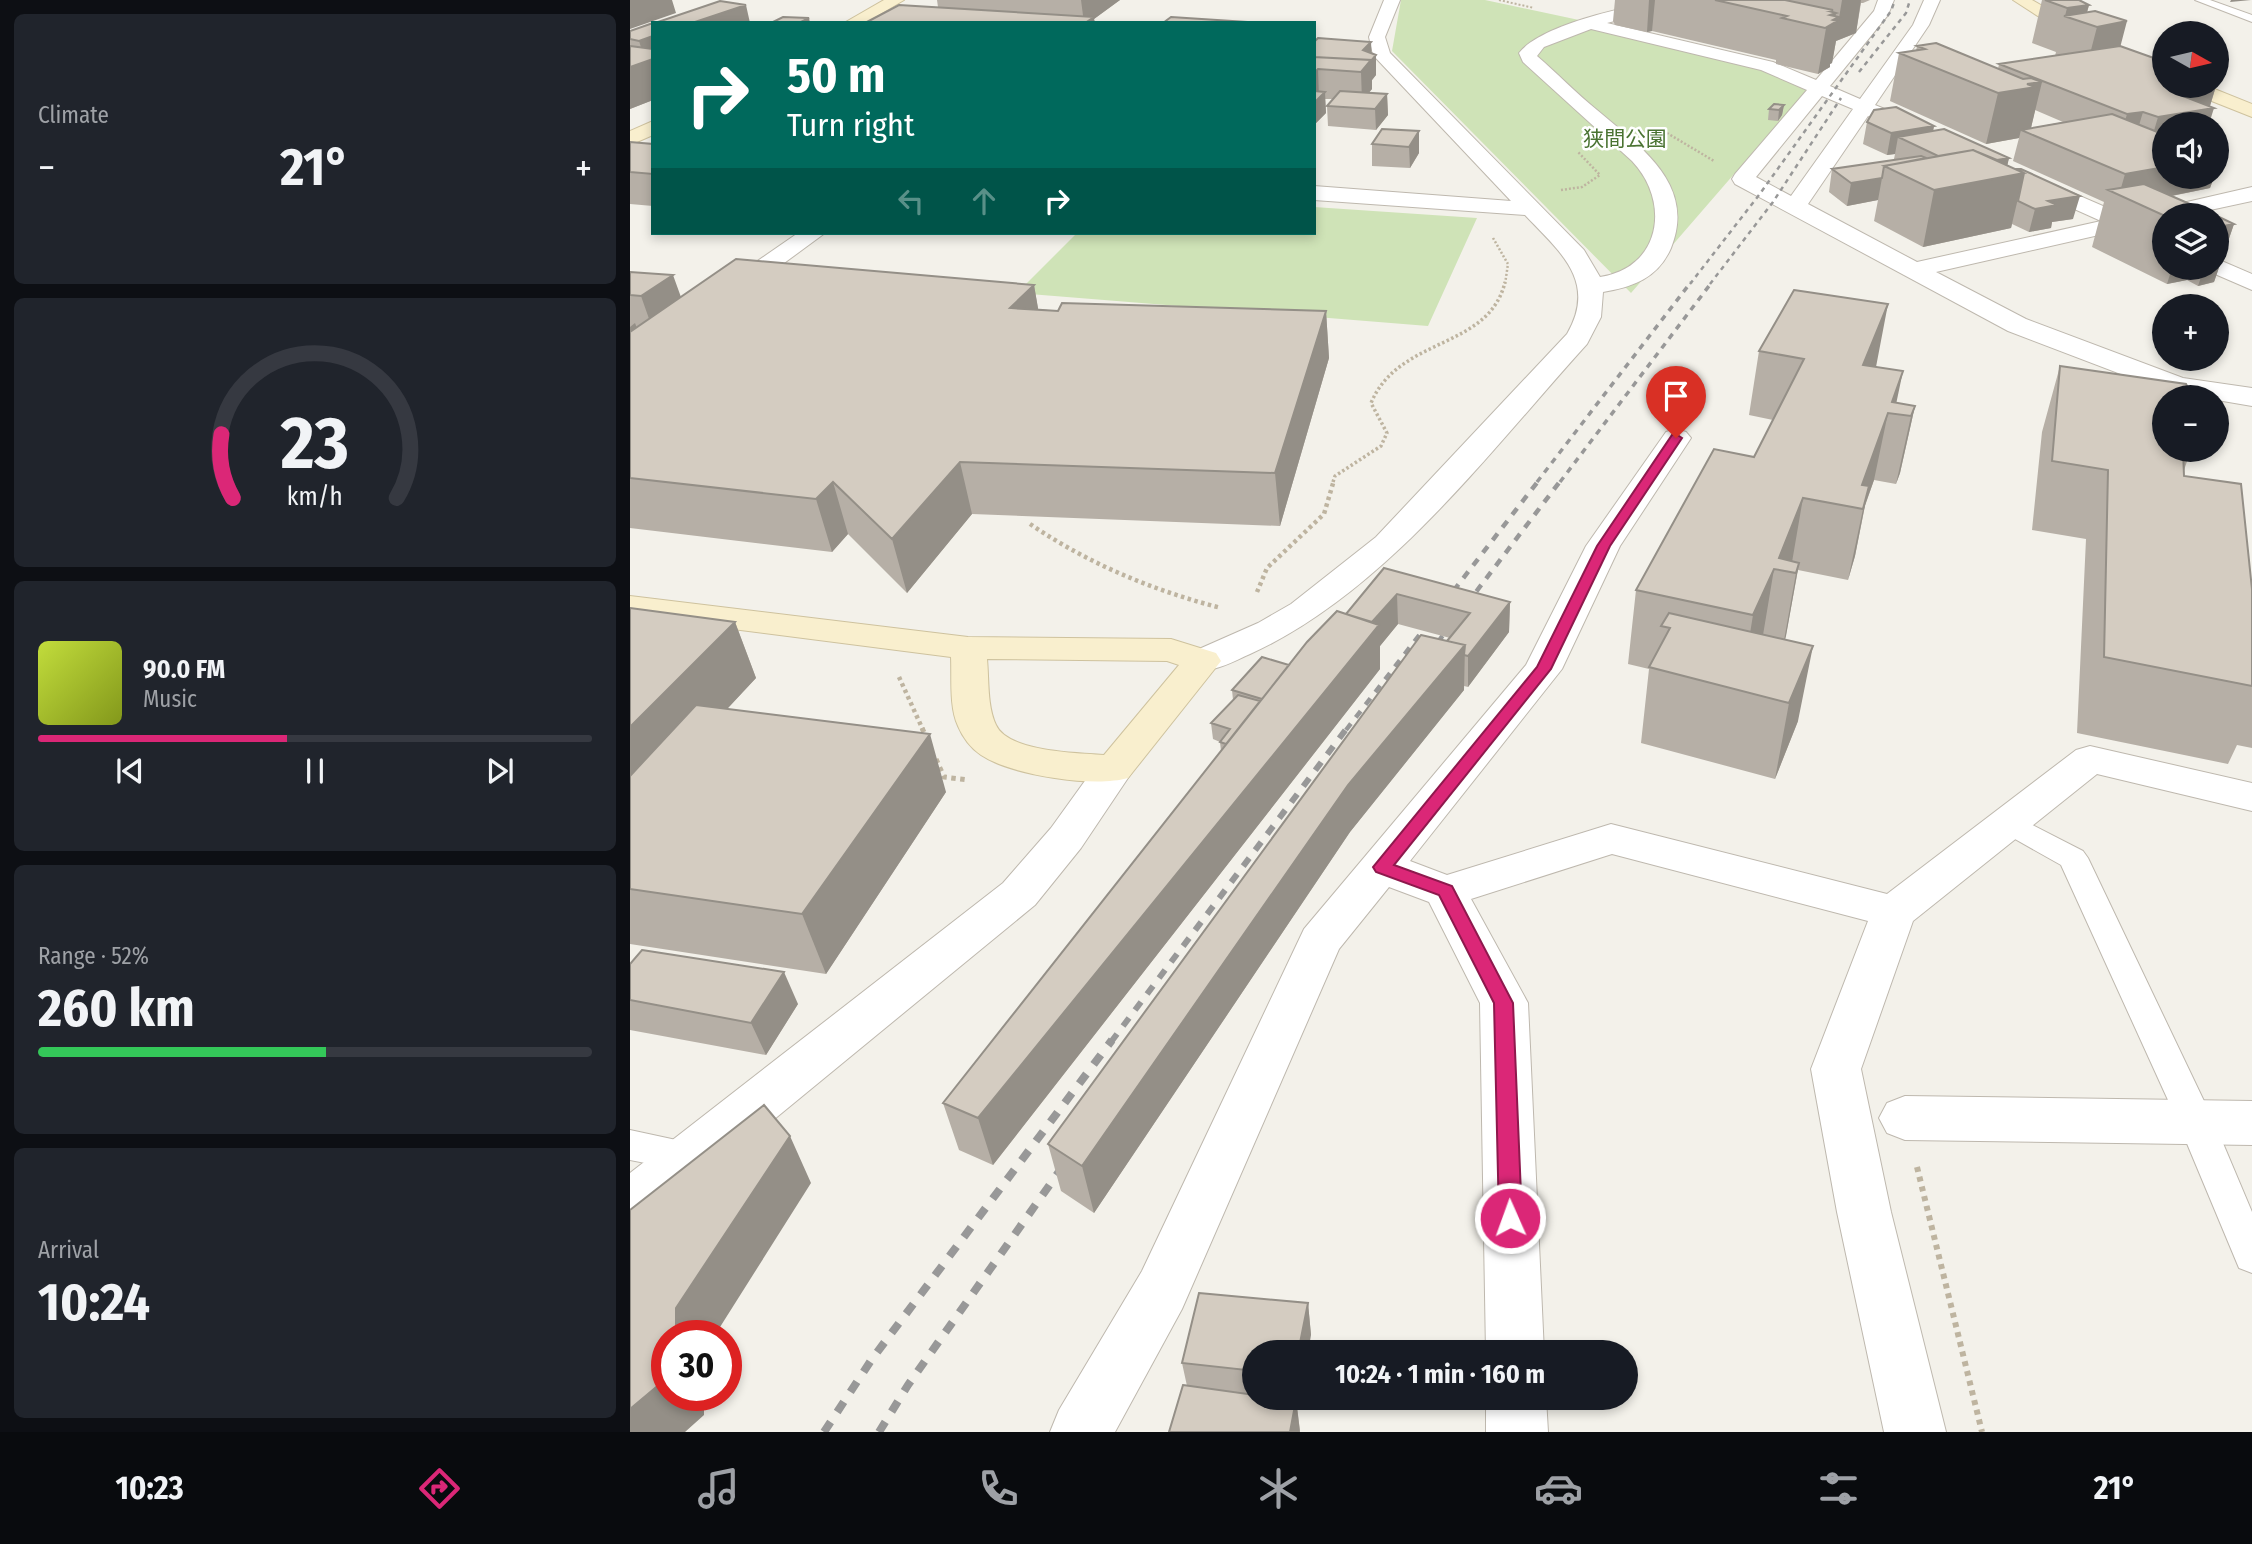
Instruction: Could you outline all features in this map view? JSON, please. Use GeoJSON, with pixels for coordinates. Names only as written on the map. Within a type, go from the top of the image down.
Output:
{"type":"FeatureCollection","features":[{"type":"Feature","properties":{"kind":"street"},"geometry":{"type":"LineString","coordinates":[[856,21],[895,0]]}},
{"type":"Feature","properties":{"kind":"street"},"geometry":{"type":"LineString","coordinates":[[630,1205],[1019,894],[1066,838],[1114,769],[1180,685],[1203,661],[1271,631],[1388,544],[1536,380],[1578,338],[1590,312],[1591,286],[1576,255],[1382,55],[1377,37],[1392,0]]}},
{"type":"Feature","properties":{"kind":"street"},"geometry":{"type":"LineString","coordinates":[[1591,286],[1641,273],[1652,261],[1662,242],[1666,209],[1662,190],[1647,164],[1529,58],[1530,48],[1620,13],[1676,0]]}},
{"type":"Feature","properties":{"kind":"street"},"geometry":{"type":"LineString","coordinates":[[1886,0],[1882,12],[1743,179],[2017,325],[2178,386],[2252,397]]}},
{"type":"Feature","properties":{"kind":"street"},"geometry":{"type":"LineString","coordinates":[[1796,205],[1921,25],[1932,0]]}},
{"type":"Feature","properties":{"kind":"street"},"geometry":{"type":"LineString","coordinates":[[2021,0],[2073,31],[2152,69]]}},
{"type":"Feature","properties":{"kind":"street"},"geometry":{"type":"LineString","coordinates":[[886,21],[914,6]]}},
{"type":"Feature","properties":{"kind":"street"},"geometry":{"type":"LineString","coordinates":[[1590,24],[1738,58],[1864,105],[1942,141]]}},
{"type":"Feature","properties":{"kind":"street"},"geometry":{"type":"LineString","coordinates":[[2220,98],[2252,111]]}},
{"type":"Feature","properties":{"kind":"street"},"geometry":{"type":"LineString","coordinates":[[630,141],[651,128]]}},
{"type":"Feature","properties":{"kind":"street"},"geometry":{"type":"LineString","coordinates":[[630,141],[651,146]]}},
{"type":"Feature","properties":{"kind":"street"},"geometry":{"type":"LineString","coordinates":[[630,159],[651,147]]}},
{"type":"Feature","properties":{"kind":"street"},"geometry":{"type":"LineString","coordinates":[[2015,174],[2152,236]]}},
{"type":"Feature","properties":{"kind":"street"},"geometry":{"type":"LineString","coordinates":[[1316,193],[1532,209]]}},
{"type":"Feature","properties":{"kind":"street"},"geometry":{"type":"LineString","coordinates":[[1914,270],[2252,194]]}},
{"type":"Feature","properties":{"kind":"street"},"geometry":{"type":"LineString","coordinates":[[710,305],[810,235]]}},
{"type":"Feature","properties":{"kind":"street"},"geometry":{"type":"LineString","coordinates":[[2229,271],[2252,282]]}},
{"type":"Feature","properties":{"kind":"street"},"geometry":{"type":"LineString","coordinates":[[1081,1432],[1162,1290],[1320,941],[1544,669],[1603,546],[1676,438]]}},
{"type":"Feature","properties":{"kind":"street"},"geometry":{"type":"LineString","coordinates":[[630,606],[968,648],[1171,650],[1203,661]]}},
{"type":"Feature","properties":{"kind":"street"},"geometry":{"type":"LineString","coordinates":[[968,648],[976,724],[985,740],[1013,756],[1114,769]]}},
{"type":"Feature","properties":{"kind":"street"},"geometry":{"type":"LineString","coordinates":[[1915,1432],[1864,1212],[1836,1069],[1895,912],[2090,759],[2252,797]]}},
{"type":"Feature","properties":{"kind":"street"},"geometry":{"type":"LineString","coordinates":[[1382,867],[1445,891],[1611,839],[1895,912]]}},
{"type":"Feature","properties":{"kind":"street"},"geometry":{"type":"LineString","coordinates":[[1445,891],[1504,1003],[1515,1340]]}},
{"type":"Feature","properties":{"kind":"street"},"geometry":{"type":"LineString","coordinates":[[1905,1118],[2252,1123]]}},
{"type":"Feature","properties":{"kind":"street"},"geometry":{"type":"LineString","coordinates":[[1516,1410],[1517,1432]]}},
{"type":"Feature","properties":{"kind":"lane"},"geometry":{"type":"LineString","coordinates":[[2200,0],[2252,19]]}},
{"type":"Feature","properties":{"kind":"lane"},"geometry":{"type":"LineString","coordinates":[[2009,823],[2073,858],[2196,1122],[2252,1256]]}},
{"type":"Feature","properties":{"kind":"lane"},"geometry":{"type":"LineString","coordinates":[[630,1145],[691,1157]]}},
{"type":"Feature","properties":{"kind":"path"},"geometry":{"type":"LineString","coordinates":[[1660,128],[1743,179]]}},
{"type":"Feature","properties":{"kind":"path"},"geometry":{"type":"LineString","coordinates":[[1253,603],[1267,568],[1324,514],[1335,476],[1381,446],[1387,433],[1371,403],[1374,388],[1414,357],[1473,326],[1497,306],[1508,264],[1490,230]]}},
{"type":"Feature","properties":{"kind":"path"},"geometry":{"type":"LineString","coordinates":[[1030,524],[1072,553],[1133,583],[1234,611]]}},
{"type":"Feature","properties":{"kind":"path"},"geometry":{"type":"LineString","coordinates":[[897,672],[929,743]]}},
{"type":"Feature","properties":{"kind":"path"},"geometry":{"type":"LineString","coordinates":[[934,754],[944,777],[970,780]]}},
{"type":"Feature","properties":{"kind":"path"},"geometry":{"type":"LineString","coordinates":[[1905,1118],[1982,1432]]}},
{"type":"Feature","properties":{"kind":"green space","name":"狭間公園"},"geometry":{"type":"Polygon","coordinates":[[[1401,0],[1485,0],[1593,23],[1813,83],[1631,293],[1392,51],[1401,0]]]}},
{"type":"Feature","properties":{"kind":"green space"},"geometry":{"type":"Polygon","coordinates":[[[1316,207],[1477,218],[1428,326],[1017,293],[1075,235],[1316,235],[1316,207]]]}},
{"type":"Feature","properties":{"kind":"building"},"geometry":{"type":"Polygon","coordinates":[[[1715,0],[1785,0],[1833,10],[1829,11],[1836,13],[1830,15],[1839,17],[1825,28],[1782,18],[1787,16],[1715,0]]]}},
{"type":"Feature","properties":{"kind":"building"},"geometry":{"type":"Polygon","coordinates":[[[2045,0],[2079,0],[2089,5],[2067,8],[2045,0]]]}},
{"type":"Feature","properties":{"kind":"building"},"geometry":{"type":"Polygon","coordinates":[[[720,1],[746,5],[698,21],[661,21],[720,1]]]}},
{"type":"Feature","properties":{"kind":"building"},"geometry":{"type":"Polygon","coordinates":[[[899,5],[1094,17],[1088,21],[869,21],[899,5]]]}},
{"type":"Feature","properties":{"kind":"building"},"geometry":{"type":"Polygon","coordinates":[[[2095,11],[2127,21],[2097,27],[2064,16],[2095,11]]]}},
{"type":"Feature","properties":{"kind":"building"},"geometry":{"type":"Polygon","coordinates":[[[783,17],[809,18],[803,21],[775,21],[783,17]]]}},
{"type":"Feature","properties":{"kind":"building"},"geometry":{"type":"Polygon","coordinates":[[[1171,17],[1232,21],[1166,21],[1171,17]]]}},
{"type":"Feature","properties":{"kind":"building"},"geometry":{"type":"Polygon","coordinates":[[[651,24],[651,37],[639,41],[630,39],[630,31],[651,24]]]}},
{"type":"Feature","properties":{"kind":"building"},"geometry":{"type":"Polygon","coordinates":[[[1316,40],[1371,42],[1363,50],[1376,55],[1371,61],[1316,57],[1316,40]]]}},
{"type":"Feature","properties":{"kind":"building"},"geometry":{"type":"Polygon","coordinates":[[[1936,43],[2023,79],[2031,78],[2042,82],[2027,84],[2035,87],[1998,93],[1899,53],[1925,49],[1917,46],[1936,43]]]}},
{"type":"Feature","properties":{"kind":"building"},"geometry":{"type":"Polygon","coordinates":[[[630,46],[651,49],[651,60],[630,67],[630,46]]]}},
{"type":"Feature","properties":{"kind":"building"},"geometry":{"type":"Polygon","coordinates":[[[2120,46],[2152,57],[2152,98],[2188,98],[2214,108],[2189,112],[2152,112],[2152,115],[2143,112],[2127,114],[1999,64],[2120,46]]]}},
{"type":"Feature","properties":{"kind":"building"},"geometry":{"type":"Polygon","coordinates":[[[1316,57],[1371,60],[1361,72],[1316,71],[1316,57]]]}},
{"type":"Feature","properties":{"kind":"building"},"geometry":{"type":"Polygon","coordinates":[[[1316,91],[1325,92],[1316,101],[1316,91]]]}},
{"type":"Feature","properties":{"kind":"building"},"geometry":{"type":"Polygon","coordinates":[[[1340,91],[1387,94],[1375,109],[1327,106],[1340,91]]]}},
{"type":"Feature","properties":{"kind":"building"},"geometry":{"type":"Polygon","coordinates":[[[1774,104],[1784,105],[1779,110],[1769,109],[1774,104]]]}},
{"type":"Feature","properties":{"kind":"building"},"geometry":{"type":"Polygon","coordinates":[[[1896,107],[1934,126],[1891,133],[1867,122],[1874,110],[1896,107]]]}},
{"type":"Feature","properties":{"kind":"building"},"geometry":{"type":"Polygon","coordinates":[[[2112,114],[2152,130],[2152,169],[2125,174],[2021,130],[2112,114]]]}},
{"type":"Feature","properties":{"kind":"building"},"geometry":{"type":"Polygon","coordinates":[[[1382,129],[1419,131],[1409,147],[1372,144],[1382,129]]]}},
{"type":"Feature","properties":{"kind":"building"},"geometry":{"type":"Polygon","coordinates":[[[1944,129],[2009,158],[1997,160],[1973,150],[1938,156],[1898,137],[1944,129]]]}},
{"type":"Feature","properties":{"kind":"building"},"geometry":{"type":"Polygon","coordinates":[[[630,142],[651,144],[651,174],[630,172],[630,142]]]}},
{"type":"Feature","properties":{"kind":"building"},"geometry":{"type":"Polygon","coordinates":[[[1973,150],[2024,173],[1934,190],[1884,166],[1973,150]]]}},
{"type":"Feature","properties":{"kind":"building"},"geometry":{"type":"Polygon","coordinates":[[[1921,156],[1926,158],[1884,166],[1882,178],[1851,183],[1832,169],[1921,156]]]}},
{"type":"Feature","properties":{"kind":"building"},"geometry":{"type":"Polygon","coordinates":[[[2017,169],[2080,196],[2048,201],[2057,205],[2035,209],[2018,201],[2024,173],[2017,169]]]}},
{"type":"Feature","properties":{"kind":"building"},"geometry":{"type":"Polygon","coordinates":[[[2144,184],[2188,203],[2152,203],[2152,210],[2108,190],[2144,184]]]}},
{"type":"Feature","properties":{"kind":"building"},"geometry":{"type":"Polygon","coordinates":[[[736,259],[1034,285],[1010,308],[1058,311],[1062,303],[1326,311],[1275,473],[960,462],[892,539],[833,482],[816,499],[630,478],[630,332],[736,259]]]}},
{"type":"Feature","properties":{"kind":"building"},"geometry":{"type":"Polygon","coordinates":[[[630,272],[673,275],[641,296],[630,295],[630,272]]]}},
{"type":"Feature","properties":{"kind":"building"},"geometry":{"type":"Polygon","coordinates":[[[1794,290],[1888,304],[1863,365],[1903,371],[1892,402],[1915,406],[1911,416],[1888,413],[1862,485],[1869,486],[1863,509],[1803,498],[1779,558],[1799,563],[1796,573],[1774,569],[1753,615],[1636,590],[1714,449],[1754,457],[1804,359],[1759,351],[1794,290]]]}},
{"type":"Feature","properties":{"kind":"building"},"geometry":{"type":"Polygon","coordinates":[[[2060,366],[2186,384],[2152,385],[2152,462],[2183,462],[2184,476],[2241,484],[2252,589],[2252,686],[2104,657],[2108,470],[2052,461],[2060,366]]]}},
{"type":"Feature","properties":{"kind":"building"},"geometry":{"type":"Polygon","coordinates":[[[1384,568],[1510,602],[1468,656],[1464,655],[1465,645],[1447,641],[1470,613],[1397,594],[1372,622],[1346,614],[1384,568]]]}},
{"type":"Feature","properties":{"kind":"building"},"geometry":{"type":"Polygon","coordinates":[[[630,608],[735,622],[630,727],[630,608]]]}},
{"type":"Feature","properties":{"kind":"building"},"geometry":{"type":"Polygon","coordinates":[[[1337,611],[1379,625],[978,1118],[943,1103],[1307,642],[1337,611]]]}},
{"type":"Feature","properties":{"kind":"building"},"geometry":{"type":"Polygon","coordinates":[[[1669,613],[1813,646],[1789,703],[1649,667],[1670,628],[1661,626],[1669,613]]]}},
{"type":"Feature","properties":{"kind":"building"},"geometry":{"type":"Polygon","coordinates":[[[1421,635],[1465,645],[1348,785],[1082,1166],[1048,1144],[1421,635]]]}},
{"type":"Feature","properties":{"kind":"building"},"geometry":{"type":"Polygon","coordinates":[[[1262,657],[1289,665],[1262,699],[1232,690],[1262,657]]]}},
{"type":"Feature","properties":{"kind":"building"},"geometry":{"type":"Polygon","coordinates":[[[1238,695],[1260,701],[1226,744],[1220,742],[1230,729],[1211,723],[1238,695]]]}},
{"type":"Feature","properties":{"kind":"building"},"geometry":{"type":"Polygon","coordinates":[[[696,705],[930,734],[802,914],[630,889],[630,776],[696,705]]]}},
{"type":"Feature","properties":{"kind":"building"},"geometry":{"type":"Polygon","coordinates":[[[642,950],[784,972],[751,1023],[630,1000],[630,964],[642,950]]]}},
{"type":"Feature","properties":{"kind":"building"},"geometry":{"type":"Polygon","coordinates":[[[764,1105],[790,1136],[676,1308],[676,1320],[651,1320],[651,1391],[630,1409],[630,1210],[764,1105]]]}},
{"type":"Feature","properties":{"kind":"building"},"geometry":{"type":"Polygon","coordinates":[[[1199,1293],[1308,1303],[1301,1340],[1242,1340],[1242,1370],[1182,1363],[1199,1293]]]}},
{"type":"Feature","properties":{"kind":"building"},"geometry":{"type":"Polygon","coordinates":[[[1183,1385],[1242,1393],[1242,1410],[1294,1410],[1290,1432],[1169,1432],[1183,1385]]]}},
{"type":"Feature","properties":{"kind":"railway"},"geometry":{"type":"LineString","coordinates":[[1690,284],[1759,195],[1891,11],[1895,0]]}},
{"type":"Feature","properties":{"kind":"railway"},"geometry":{"type":"LineString","coordinates":[[1859,72],[1906,13],[1910,0]]}},
{"type":"Feature","properties":{"kind":"railway"},"geometry":{"type":"LineString","coordinates":[[1710,284],[1773,202],[1841,98]]}},
{"type":"Feature","properties":{"kind":"railway"},"geometry":{"type":"LineString","coordinates":[[1537,482],[1691,282]]}},
{"type":"Feature","properties":{"kind":"railway"},"geometry":{"type":"LineString","coordinates":[[1560,482],[1712,282]]}},
{"type":"Feature","properties":{"kind":"railway"},"geometry":{"type":"LineString","coordinates":[[1346,730],[1539,480]]}},
{"type":"Feature","properties":{"kind":"railway"},"geometry":{"type":"LineString","coordinates":[[1428,655],[1561,480]]}},
{"type":"Feature","properties":{"kind":"railway"},"geometry":{"type":"LineString","coordinates":[[1111,1042],[1347,728]]}},
{"type":"Feature","properties":{"kind":"railway"},"geometry":{"type":"LineString","coordinates":[[824,1432],[872,1359],[1112,1040]]}},
{"type":"Feature","properties":{"kind":"railway"},"geometry":{"type":"LineString","coordinates":[[879,1432],[908,1385],[1068,1159]]}},
{"type":"Feature","properties":{"kind":"route"},"geometry":{"type":"LineString","coordinates":[[1510,1218],[1504,1003],[1445,891],[1382,867],[1544,669],[1603,546],[1676,438]]}}]}
